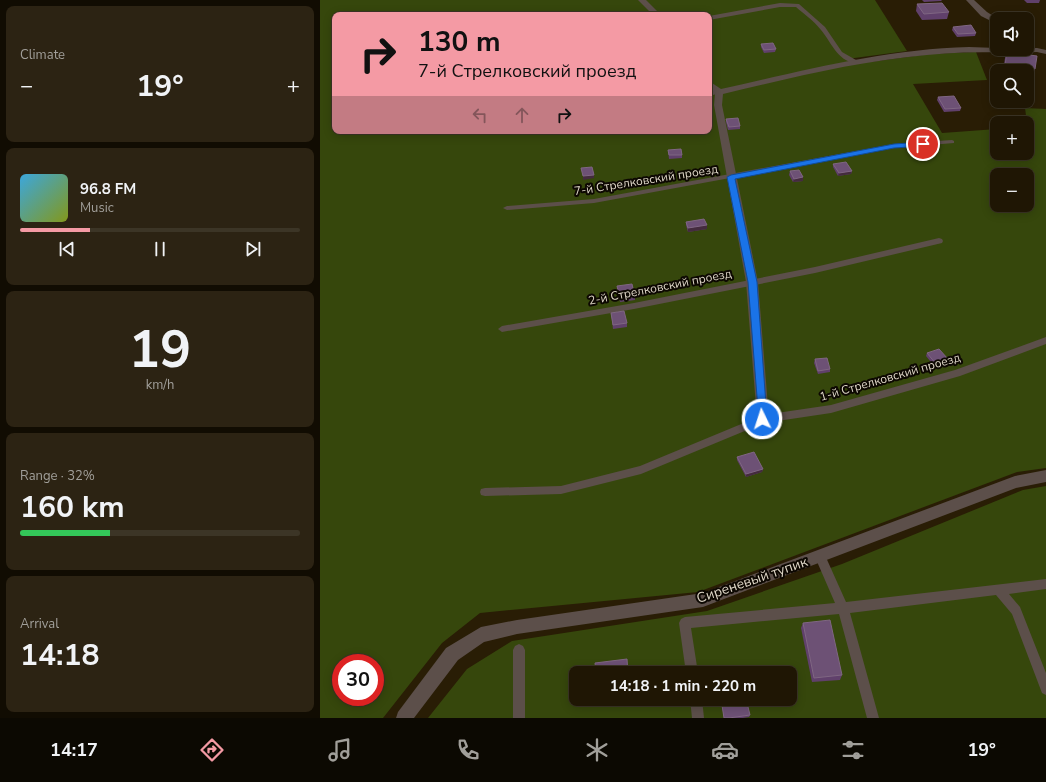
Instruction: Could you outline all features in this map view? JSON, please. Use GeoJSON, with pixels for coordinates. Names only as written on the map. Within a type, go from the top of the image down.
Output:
{"type":"FeatureCollection","features":[{"type":"Feature","properties":{"kind":"street"},"geometry":{"type":"LineString","coordinates":[[642,0],[654,12]]}},
{"type":"Feature","properties":{"kind":"street"},"geometry":{"type":"LineString","coordinates":[[970,0],[984,14],[990,18]]}},
{"type":"Feature","properties":{"kind":"street"},"geometry":{"type":"LineString","coordinates":[[762,419],[752,282],[718,105],[714,93],[854,61],[927,52],[966,50],[1037,50],[1046,52]]}},
{"type":"Feature","properties":{"kind":"street","name":"Сиреневый тупик"},"geometry":{"type":"LineString","coordinates":[[404,718],[452,654],[481,635],[517,627],[703,600],[1015,482],[1046,476]]}},
{"type":"Feature","properties":{"kind":"lane"},"geometry":{"type":"LineString","coordinates":[[712,17],[780,5],[796,5],[823,28],[840,53],[854,61]]}},
{"type":"Feature","properties":{"kind":"lane","name":"7-й Стрелковский проезд"},"geometry":{"type":"LineString","coordinates":[[507,208],[594,201],[894,146],[952,142]]}},
{"type":"Feature","properties":{"kind":"lane","name":"2-й Стрелковский проезд"},"geometry":{"type":"LineString","coordinates":[[502,329],[634,306],[815,270],[939,241]]}},
{"type":"Feature","properties":{"kind":"lane","name":"1-й Стрелковский проезд"},"geometry":{"type":"LineString","coordinates":[[485,492],[560,490],[641,470],[762,419],[831,409],[957,373],[1046,340]]}},
{"type":"Feature","properties":{"kind":"lane"},"geometry":{"type":"LineString","coordinates":[[820,557],[843,608],[873,718]]}},
{"type":"Feature","properties":{"kind":"lane"},"geometry":{"type":"LineString","coordinates":[[691,666],[685,623],[843,608],[1046,584]]}},
{"type":"Feature","properties":{"kind":"lane"},"geometry":{"type":"LineString","coordinates":[[998,589],[1016,611],[1046,689]]}},
{"type":"Feature","properties":{"kind":"lane"},"geometry":{"type":"LineString","coordinates":[[519,650],[519,718]]}},
{"type":"Feature","properties":{"kind":"lane"},"geometry":{"type":"LineString","coordinates":[[697,706],[698,718]]}},
{"type":"Feature","properties":{"kind":"green space"},"geometry":{"type":"Polygon","coordinates":[[[320,0],[875,0],[907,51],[847,59],[870,62],[930,54],[976,52],[987,80],[913,84],[942,133],[990,130],[990,160],[1034,160],[1034,116],[1026,116],[1025,108],[1046,109],[1046,468],[1017,472],[698,592],[480,613],[442,643],[383,718],[320,718],[320,0]]]}},
{"type":"Feature","properties":{"kind":"green space"},"geometry":{"type":"Polygon","coordinates":[[[1046,486],[1046,718],[428,718],[467,669],[512,641],[707,611],[842,564],[1023,490],[1046,486]]]}},
{"type":"Feature","properties":{"kind":"building"},"geometry":{"type":"Polygon","coordinates":[[[942,3],[949,12],[924,14],[917,4],[942,3]]]}},
{"type":"Feature","properties":{"kind":"building"},"geometry":{"type":"Polygon","coordinates":[[[971,25],[976,33],[958,34],[953,27],[971,25]]]}},
{"type":"Feature","properties":{"kind":"building"},"geometry":{"type":"Polygon","coordinates":[[[773,43],[776,49],[764,50],[761,44],[773,43]]]}},
{"type":"Feature","properties":{"kind":"building"},"geometry":{"type":"Polygon","coordinates":[[[1006,56],[1037,56],[1035,69],[1034,64],[1005,64],[1006,56]]]}},
{"type":"Feature","properties":{"kind":"building"},"geometry":{"type":"Polygon","coordinates":[[[954,96],[961,108],[945,109],[938,97],[954,96]]]}},
{"type":"Feature","properties":{"kind":"building"},"geometry":{"type":"Polygon","coordinates":[[[738,118],[740,126],[729,127],[726,119],[738,118]]]}},
{"type":"Feature","properties":{"kind":"building"},"geometry":{"type":"Polygon","coordinates":[[[681,149],[682,155],[669,155],[668,150],[681,149]]]}},
{"type":"Feature","properties":{"kind":"building"},"geometry":{"type":"Polygon","coordinates":[[[846,162],[852,171],[839,173],[833,164],[846,162]]]}},
{"type":"Feature","properties":{"kind":"building"},"geometry":{"type":"Polygon","coordinates":[[[592,167],[594,175],[583,176],[581,168],[592,167]]]}},
{"type":"Feature","properties":{"kind":"building"},"geometry":{"type":"Polygon","coordinates":[[[799,170],[803,177],[794,179],[790,171],[799,170]]]}},
{"type":"Feature","properties":{"kind":"building"},"geometry":{"type":"Polygon","coordinates":[[[704,219],[707,225],[688,228],[686,222],[704,219]]]}},
{"type":"Feature","properties":{"kind":"building"},"geometry":{"type":"Polygon","coordinates":[[[632,284],[635,297],[620,299],[617,286],[632,284]]]}},
{"type":"Feature","properties":{"kind":"building"},"geometry":{"type":"Polygon","coordinates":[[[624,311],[627,323],[613,325],[611,313],[624,311]]]}},
{"type":"Feature","properties":{"kind":"building"},"geometry":{"type":"Polygon","coordinates":[[[939,349],[948,359],[936,364],[927,353],[939,349]]]}},
{"type":"Feature","properties":{"kind":"building"},"geometry":{"type":"Polygon","coordinates":[[[827,358],[830,369],[818,371],[815,359],[827,358]]]}},
{"type":"Feature","properties":{"kind":"building"},"geometry":{"type":"Polygon","coordinates":[[[754,452],[763,469],[746,474],[737,457],[754,452]]]}},
{"type":"Feature","properties":{"kind":"building"},"geometry":{"type":"Polygon","coordinates":[[[830,620],[842,675],[814,678],[803,623],[830,620]]]}},
{"type":"Feature","properties":{"kind":"building"},"geometry":{"type":"Polygon","coordinates":[[[627,659],[628,666],[595,666],[595,663],[627,659]]]}},
{"type":"Feature","properties":{"kind":"building"},"geometry":{"type":"Polygon","coordinates":[[[722,706],[748,706],[750,715],[724,718],[722,706]]]}},
{"type":"Feature","properties":{"kind":"route"},"geometry":{"type":"LineString","coordinates":[[762,419],[752,282],[731,177],[894,146],[923,144]]}}]}
